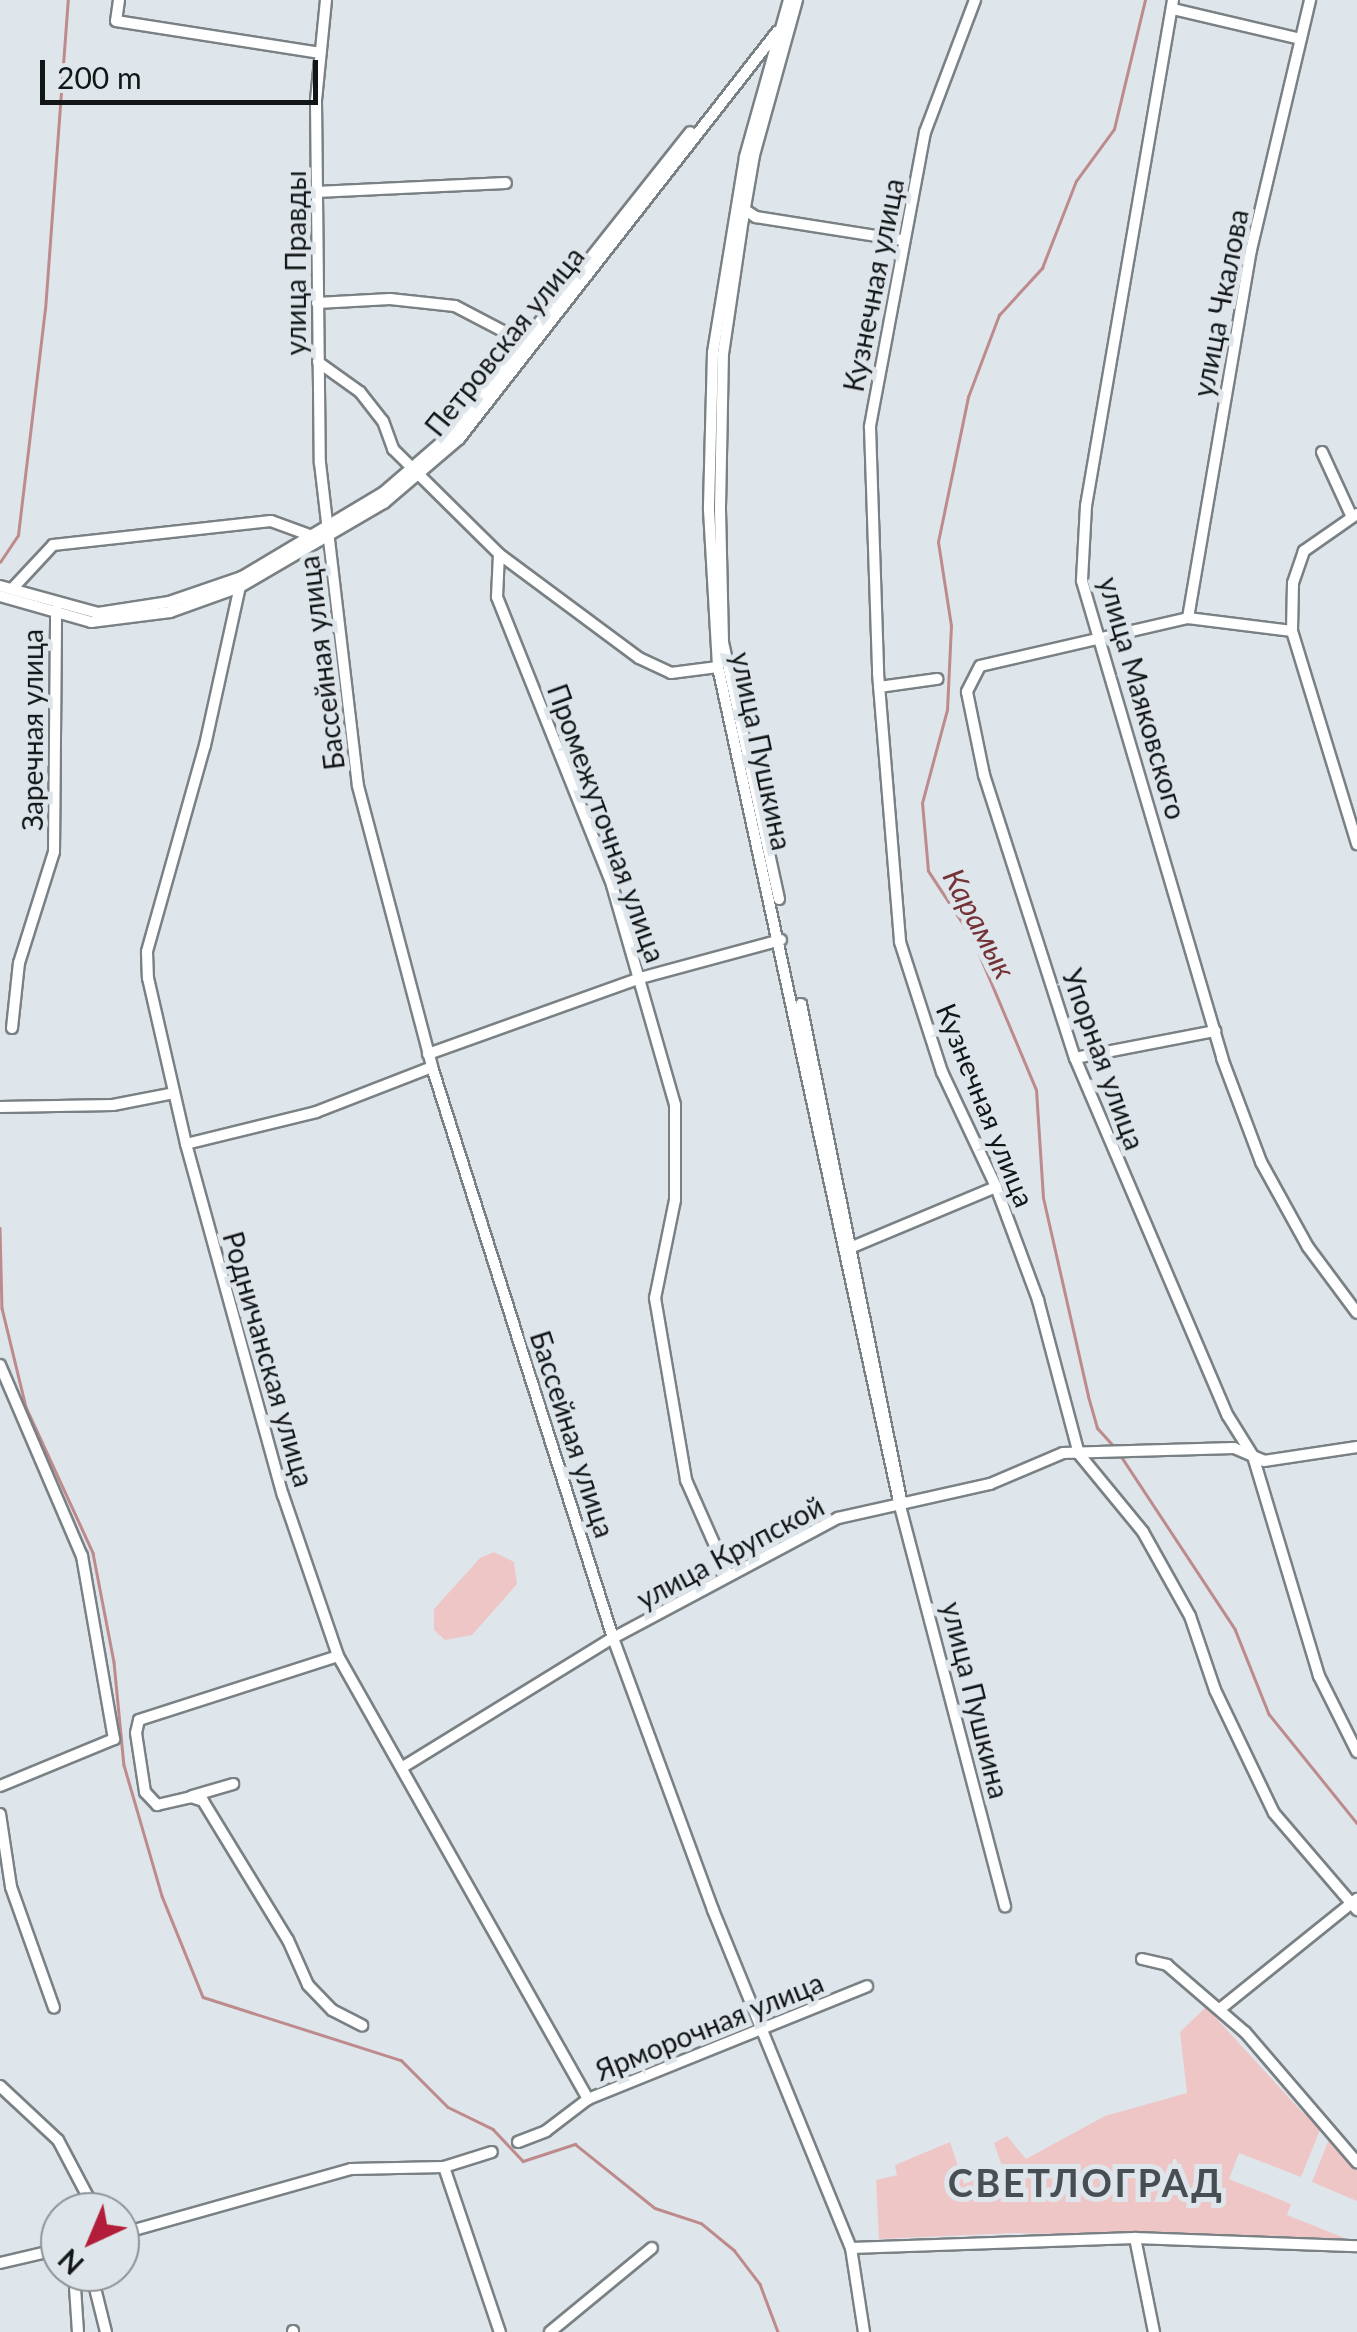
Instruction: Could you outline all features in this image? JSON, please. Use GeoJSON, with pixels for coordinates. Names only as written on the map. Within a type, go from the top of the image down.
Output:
{"type":"FeatureCollection","features":[{"type":"Feature","properties":{"kind":"street"},"geometry":{"type":"LineString","coordinates":[[119,0],[116,21],[320,54]]}},
{"type":"Feature","properties":{"kind":"street","name":"улица Правды"},"geometry":{"type":"LineString","coordinates":[[326,0],[320,54],[316,192],[318,362],[327,529]]}},
{"type":"Feature","properties":{"kind":"street","name":"Кузнечная улица"},"geometry":{"type":"LineString","coordinates":[[975,0],[926,132],[902,240],[870,427],[880,687],[900,942],[942,1072],[996,1187],[1038,1300],[1079,1454],[1143,1532],[1171,1582],[1274,1812],[1354,1905]]}},
{"type":"Feature","properties":{"kind":"street","name":"улица Чкалова"},"geometry":{"type":"LineString","coordinates":[[1188,618],[1251,250],[1310,0]]}},
{"type":"Feature","properties":{"kind":"street"},"geometry":{"type":"LineString","coordinates":[[0,596],[56,610],[98,613],[169,602],[241,582],[415,474],[792,5]]}},
{"type":"Feature","properties":{"kind":"street","name":"улица Пушкина"},"geometry":{"type":"LineString","coordinates":[[792,5],[782,26],[713,353],[709,510],[718,667],[904,1490],[900,1506],[1005,1906]]}},
{"type":"Feature","properties":{"kind":"street","name":"улица Пушкина"},"geometry":{"type":"LineString","coordinates":[[792,5],[741,208],[723,354],[723,642],[850,1248]]}},
{"type":"Feature","properties":{"kind":"street"},"geometry":{"type":"LineString","coordinates":[[1173,5],[1301,39]]}},
{"type":"Feature","properties":{"kind":"street","name":"улица Маяковского"},"geometry":{"type":"LineString","coordinates":[[1173,5],[1086,506],[1082,581],[1214,1031],[1261,1162],[1308,1247],[1357,1312]]}},
{"type":"Feature","properties":{"kind":"street","name":"Петровская улица"},"geometry":{"type":"LineString","coordinates":[[415,474],[458,439],[782,26]]}},
{"type":"Feature","properties":{"kind":"street"},"geometry":{"type":"LineString","coordinates":[[316,192],[506,184]]}},
{"type":"Feature","properties":{"kind":"street"},"geometry":{"type":"LineString","coordinates":[[741,208],[902,240]]}},
{"type":"Feature","properties":{"kind":"street"},"geometry":{"type":"LineString","coordinates":[[317,302],[455,306],[524,342]]}},
{"type":"Feature","properties":{"kind":"street"},"geometry":{"type":"LineString","coordinates":[[318,362],[360,392],[415,474],[499,554],[639,658],[671,673],[718,667]]}},
{"type":"Feature","properties":{"kind":"street"},"geometry":{"type":"LineString","coordinates":[[1322,452],[1354,514],[1304,551],[1292,583],[1292,631],[1357,844]]}},
{"type":"Feature","properties":{"kind":"street"},"geometry":{"type":"LineString","coordinates":[[56,610],[6,588],[53,546],[271,522],[309,536]]}},
{"type":"Feature","properties":{"kind":"street"},"geometry":{"type":"LineString","coordinates":[[241,582],[309,536],[327,529]]}},
{"type":"Feature","properties":{"kind":"street","name":"Бассейная улица"},"geometry":{"type":"LineString","coordinates":[[327,529],[358,786],[428,1054],[614,1638],[762,2030],[852,2248],[864,2332]]}},
{"type":"Feature","properties":{"kind":"street","name":"Промежуточная улица"},"geometry":{"type":"LineString","coordinates":[[499,554],[497,597],[612,885],[675,1104],[675,1200],[654,1298],[663,1369],[686,1480],[728,1575]]}},
{"type":"Feature","properties":{"kind":"street","name":"Родничанская улица"},"geometry":{"type":"LineString","coordinates":[[241,582],[147,952],[174,1093],[283,1495],[338,1656],[588,2099]]}},
{"type":"Feature","properties":{"kind":"street","name":"Заречная улица"},"geometry":{"type":"LineString","coordinates":[[12,1028],[19,963],[54,852],[56,610]]}},
{"type":"Feature","properties":{"kind":"street","name":"Упорная улица"},"geometry":{"type":"LineString","coordinates":[[1292,631],[1188,618],[980,666],[967,692],[984,775],[1075,1058],[1228,1416],[1253,1456],[1319,1676],[1357,1752]]}},
{"type":"Feature","properties":{"kind":"street"},"geometry":{"type":"LineString","coordinates":[[880,687],[938,679]]}},
{"type":"Feature","properties":{"kind":"street"},"geometry":{"type":"LineString","coordinates":[[428,1054],[640,978],[781,940]]}},
{"type":"Feature","properties":{"kind":"street"},"geometry":{"type":"LineString","coordinates":[[1075,1058],[1214,1031]]}},
{"type":"Feature","properties":{"kind":"street"},"geometry":{"type":"LineString","coordinates":[[186,1144],[316,1112],[432,1066]]}},
{"type":"Feature","properties":{"kind":"street"},"geometry":{"type":"LineString","coordinates":[[0,1107],[114,1105],[174,1093]]}},
{"type":"Feature","properties":{"kind":"street"},"geometry":{"type":"LineString","coordinates":[[850,1248],[996,1187]]}},
{"type":"Feature","properties":{"kind":"street"},"geometry":{"type":"LineString","coordinates":[[0,1365],[82,1556],[114,1739],[0,1786]]}},
{"type":"Feature","properties":{"kind":"street","name":"улица Крупской"},"geometry":{"type":"LineString","coordinates":[[402,1767],[614,1638],[838,1518],[990,1484],[1063,1453],[1106,1456],[1138,1447],[1234,1448],[1264,1461],[1357,1447]]}},
{"type":"Feature","properties":{"kind":"street"},"geometry":{"type":"LineString","coordinates":[[232,1784],[158,1805],[145,1792],[138,1746],[139,1720],[338,1656]]}},
{"type":"Feature","properties":{"kind":"street"},"geometry":{"type":"LineString","coordinates":[[191,1797],[203,1802],[288,1940],[308,1985],[332,2010],[362,2025]]}},
{"type":"Feature","properties":{"kind":"street"},"geometry":{"type":"LineString","coordinates":[[0,1814],[10,1887],[54,2008]]}},
{"type":"Feature","properties":{"kind":"street"},"geometry":{"type":"LineString","coordinates":[[1220,2009],[1354,1905]]}},
{"type":"Feature","properties":{"kind":"street"},"geometry":{"type":"LineString","coordinates":[[1142,1959],[1168,1965],[1220,2009],[1355,2155]]}},
{"type":"Feature","properties":{"kind":"street","name":"Ярморочная улица"},"geometry":{"type":"LineString","coordinates":[[518,2142],[546,2131],[588,2099],[867,1986]]}},
{"type":"Feature","properties":{"kind":"street"},"geometry":{"type":"LineString","coordinates":[[0,2086],[58,2140],[85,2192]]}},
{"type":"Feature","properties":{"kind":"street"},"geometry":{"type":"LineString","coordinates":[[140,2228],[352,2169],[444,2166],[492,2152]]}},
{"type":"Feature","properties":{"kind":"street"},"geometry":{"type":"LineString","coordinates":[[444,2166],[500,2332]]}},
{"type":"Feature","properties":{"kind":"street"},"geometry":{"type":"LineString","coordinates":[[852,2248],[1134,2238],[1357,2246]]}},
{"type":"Feature","properties":{"kind":"street"},"geometry":{"type":"LineString","coordinates":[[1134,2238],[1154,2332]]}},
{"type":"Feature","properties":{"kind":"street"},"geometry":{"type":"LineString","coordinates":[[550,2332],[652,2248]]}},
{"type":"Feature","properties":{"kind":"street"},"geometry":{"type":"LineString","coordinates":[[0,2262],[40,2253]]}},
{"type":"Feature","properties":{"kind":"street"},"geometry":{"type":"LineString","coordinates":[[75,2292],[78,2332]]}},
{"type":"Feature","properties":{"kind":"street"},"geometry":{"type":"LineString","coordinates":[[96,2292],[106,2332]]}},
{"type":"Feature","properties":{"kind":"shaded area"},"geometry":{"type":"Polygon","coordinates":[[[494,1552],[514,1562],[517,1584],[472,1635],[445,1640],[434,1630],[434,1609],[480,1558],[494,1552]]]}},
{"type":"Feature","properties":{"kind":"shaded area"},"geometry":{"type":"Polygon","coordinates":[[[1206,2007],[1302,2112],[1322,2125],[1301,2177],[1239,2153],[1229,2179],[1291,2204],[1287,2215],[1352,2241],[1014,2233],[879,2239],[876,2180],[897,2175],[895,2165],[950,2142],[964,2184],[1003,2169],[994,2143],[1007,2136],[1026,2159],[1105,2116],[1187,2093],[1180,2032],[1206,2007]]]}},
{"type":"Feature","properties":{"kind":"shaded area"},"geometry":{"type":"Polygon","coordinates":[[[1331,2134],[1357,2167],[1357,2201],[1312,2182],[1331,2134]]]}},
{"type":"Feature","properties":{"kind":"waterway"},"geometry":{"type":"LineString","coordinates":[[0,562],[18,535],[45,310],[68,0]]}},
{"type":"Feature","properties":{"kind":"waterway","name":"Карамык"},"geometry":{"type":"LineString","coordinates":[[1113,1446],[1097,1428],[1043,1198],[1036,1090],[972,938],[928,871],[922,803],[947,710],[951,626],[938,542],[968,397],[999,315],[1042,268],[1076,181],[1114,129],[1145,0]]}},
{"type":"Feature","properties":{"kind":"waterway"},"geometry":{"type":"LineString","coordinates":[[0,1228],[2,1308],[26,1407],[93,1553],[114,1662],[124,1765],[162,1896],[203,1997],[401,2060],[448,2107],[493,2129],[523,2161],[575,2144],[655,2208],[701,2223],[734,2250],[760,2284],[778,2332]]}},
{"type":"Feature","properties":{"kind":"waterway","name":"Карамык"},"geometry":{"type":"LineString","coordinates":[[1121,1456],[1235,1629],[1269,1714],[1357,1823]]}},
{"type":"Feature","properties":{"kind":"district","name":"СВЕТЛОГРАД"},"geometry":{"type":"Point","coordinates":[1086,2183]}}]}
